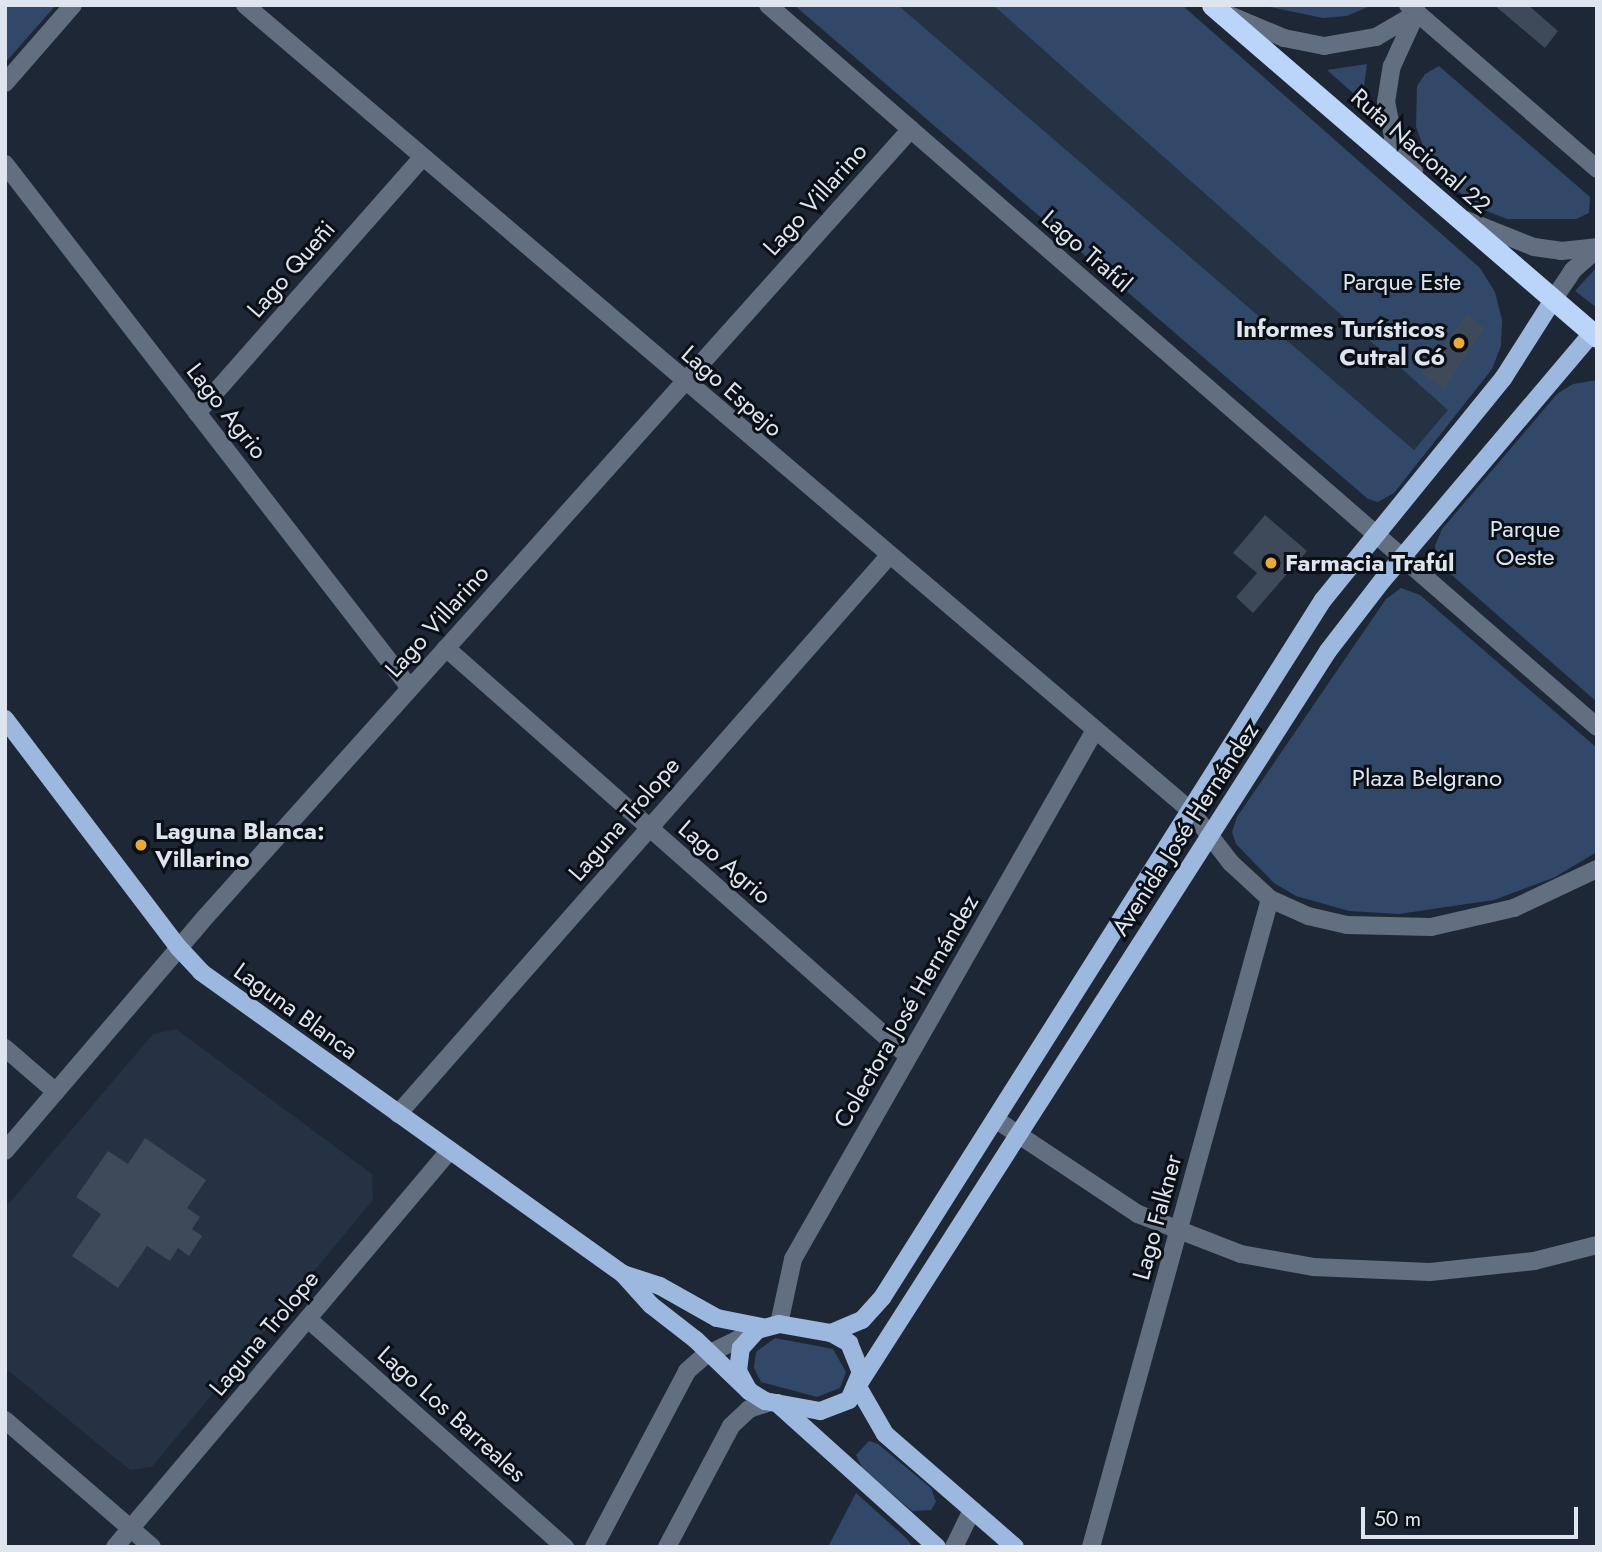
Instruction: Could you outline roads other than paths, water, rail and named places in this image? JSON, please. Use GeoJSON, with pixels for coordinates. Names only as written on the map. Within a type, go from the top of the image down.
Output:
{"type":"FeatureCollection","features":[{"type":"Feature","properties":{"kind":"highway","name":"Ruta Nacional 22"},"geometry":{"type":"LineString","coordinates":[[1214,7],[1553,300],[1595,333]]}},
{"type":"Feature","properties":{"kind":"main road","name":"Avenida José Hernández"},"geometry":{"type":"LineString","coordinates":[[831,1333],[862,1320],[875,1307],[1323,600],[1374,533],[1504,377],[1553,300]]}},
{"type":"Feature","properties":{"kind":"main road","name":"Avenida José Hernández"},"geometry":{"type":"LineString","coordinates":[[750,1391],[774,1403],[830,1410],[845,1404],[1328,651],[1402,557],[1595,333]]}},
{"type":"Feature","properties":{"kind":"main road","name":"Laguna Blanca"},"geometry":{"type":"LineString","coordinates":[[5,719],[179,948],[232,995],[623,1274],[651,1305],[710,1353],[750,1391]]}},
{"type":"Feature","properties":{"kind":"main road","name":"Laguna Blanca"},"geometry":{"type":"LineString","coordinates":[[623,1274],[660,1286],[716,1318],[766,1327]]}},
{"type":"Feature","properties":{"kind":"main road"},"geometry":{"type":"LineString","coordinates":[[750,1391],[740,1377],[738,1359],[744,1342],[766,1327],[831,1333],[856,1351],[861,1366],[859,1385],[885,1434],[1015,1547]]}},
{"type":"Feature","properties":{"kind":"main road"},"geometry":{"type":"LineString","coordinates":[[774,1403],[937,1547]]}},
{"type":"Feature","properties":{"kind":"street"},"geometry":{"type":"LineString","coordinates":[[5,83],[73,5]]}},
{"type":"Feature","properties":{"kind":"street","name":"Lago Espejo"},"geometry":{"type":"LineString","coordinates":[[245,5],[888,557],[1190,810],[1243,876],[1270,900],[1308,916],[1347,925],[1432,927],[1514,908],[1597,869]]}},
{"type":"Feature","properties":{"kind":"street","name":"Lago Trafúl"},"geometry":{"type":"LineString","coordinates":[[768,5],[1597,727]]}},
{"type":"Feature","properties":{"kind":"street"},"geometry":{"type":"LineString","coordinates":[[1214,7],[1284,38],[1324,46],[1376,37],[1415,8]]}},
{"type":"Feature","properties":{"kind":"street"},"geometry":{"type":"LineString","coordinates":[[1415,8],[1597,169]]}},
{"type":"Feature","properties":{"kind":"street"},"geometry":{"type":"LineString","coordinates":[[1415,8],[1392,66],[1387,114],[1402,156],[1436,198]]}},
{"type":"Feature","properties":{"kind":"street","name":"Lago Villarino"},"geometry":{"type":"LineString","coordinates":[[5,1151],[179,948],[911,129]]}},
{"type":"Feature","properties":{"kind":"street","name":"Lago Queñi"},"geometry":{"type":"LineString","coordinates":[[198,413],[422,158]]}},
{"type":"Feature","properties":{"kind":"street","name":"Lago Agrio"},"geometry":{"type":"LineString","coordinates":[[5,164],[410,688]]}},
{"type":"Feature","properties":{"kind":"street"},"geometry":{"type":"LineString","coordinates":[[1455,215],[1534,247],[1561,251],[1597,248]]}},
{"type":"Feature","properties":{"kind":"street"},"geometry":{"type":"LineString","coordinates":[[1553,300],[1573,270],[1597,248]]}},
{"type":"Feature","properties":{"kind":"street","name":"Laguna Trolope"},"geometry":{"type":"LineString","coordinates":[[398,1114],[888,557]]}},
{"type":"Feature","properties":{"kind":"street","name":"Lago Agrio"},"geometry":{"type":"LineString","coordinates":[[446,648],[908,1056]]}},
{"type":"Feature","properties":{"kind":"street","name":"Colectora José Hernández"},"geometry":{"type":"LineString","coordinates":[[766,1327],[793,1259],[1094,730]]}},
{"type":"Feature","properties":{"kind":"street","name":"Lago Falkner"},"geometry":{"type":"LineString","coordinates":[[1091,1547],[1270,900]]}},
{"type":"Feature","properties":{"kind":"street"},"geometry":{"type":"LineString","coordinates":[[5,1048],[56,1092]]}},
{"type":"Feature","properties":{"kind":"street"},"geometry":{"type":"LineString","coordinates":[[995,1118],[1118,1202],[1178,1233],[1276,1261],[1392,1273],[1500,1266],[1597,1245]]}},
{"type":"Feature","properties":{"kind":"street","name":"Laguna Trolope"},"geometry":{"type":"LineString","coordinates":[[115,1547],[450,1150]]}},
{"type":"Feature","properties":{"kind":"street","name":"Lago Los Barreales"},"geometry":{"type":"LineString","coordinates":[[307,1319],[565,1547]]}},
{"type":"Feature","properties":{"kind":"street"},"geometry":{"type":"LineString","coordinates":[[594,1547],[683,1377],[710,1353],[766,1327]]}},
{"type":"Feature","properties":{"kind":"street"},"geometry":{"type":"LineString","coordinates":[[667,1547],[731,1426],[749,1409],[774,1403]]}},
{"type":"Feature","properties":{"kind":"street"},"geometry":{"type":"LineString","coordinates":[[5,1420],[152,1547]]}},
{"type":"Feature","properties":{"kind":"street"},"geometry":{"type":"LineString","coordinates":[[954,1547],[972,1510]]}},
{"type":"Feature","properties":{"kind":"place","name":"Informes Turísticos Cutral Có"},"geometry":{"type":"Point","coordinates":[1459,343]}},
{"type":"Feature","properties":{"kind":"place","name":"Farmacia Trafúl"},"geometry":{"type":"Point","coordinates":[1271,563]}},
{"type":"Feature","properties":{"kind":"place","name":"Laguna Blanca: Villarino"},"geometry":{"type":"Point","coordinates":[141,845]}},
{"type":"Feature","properties":{"kind":"park label","name":"Parque Este"},"geometry":{"type":"Point","coordinates":[1402,282]}},
{"type":"Feature","properties":{"kind":"park label","name":"Parque Oeste"},"geometry":{"type":"Point","coordinates":[1525,543]}},
{"type":"Feature","properties":{"kind":"park label","name":"Plaza Belgrano"},"geometry":{"type":"Point","coordinates":[1427,778]}}]}
